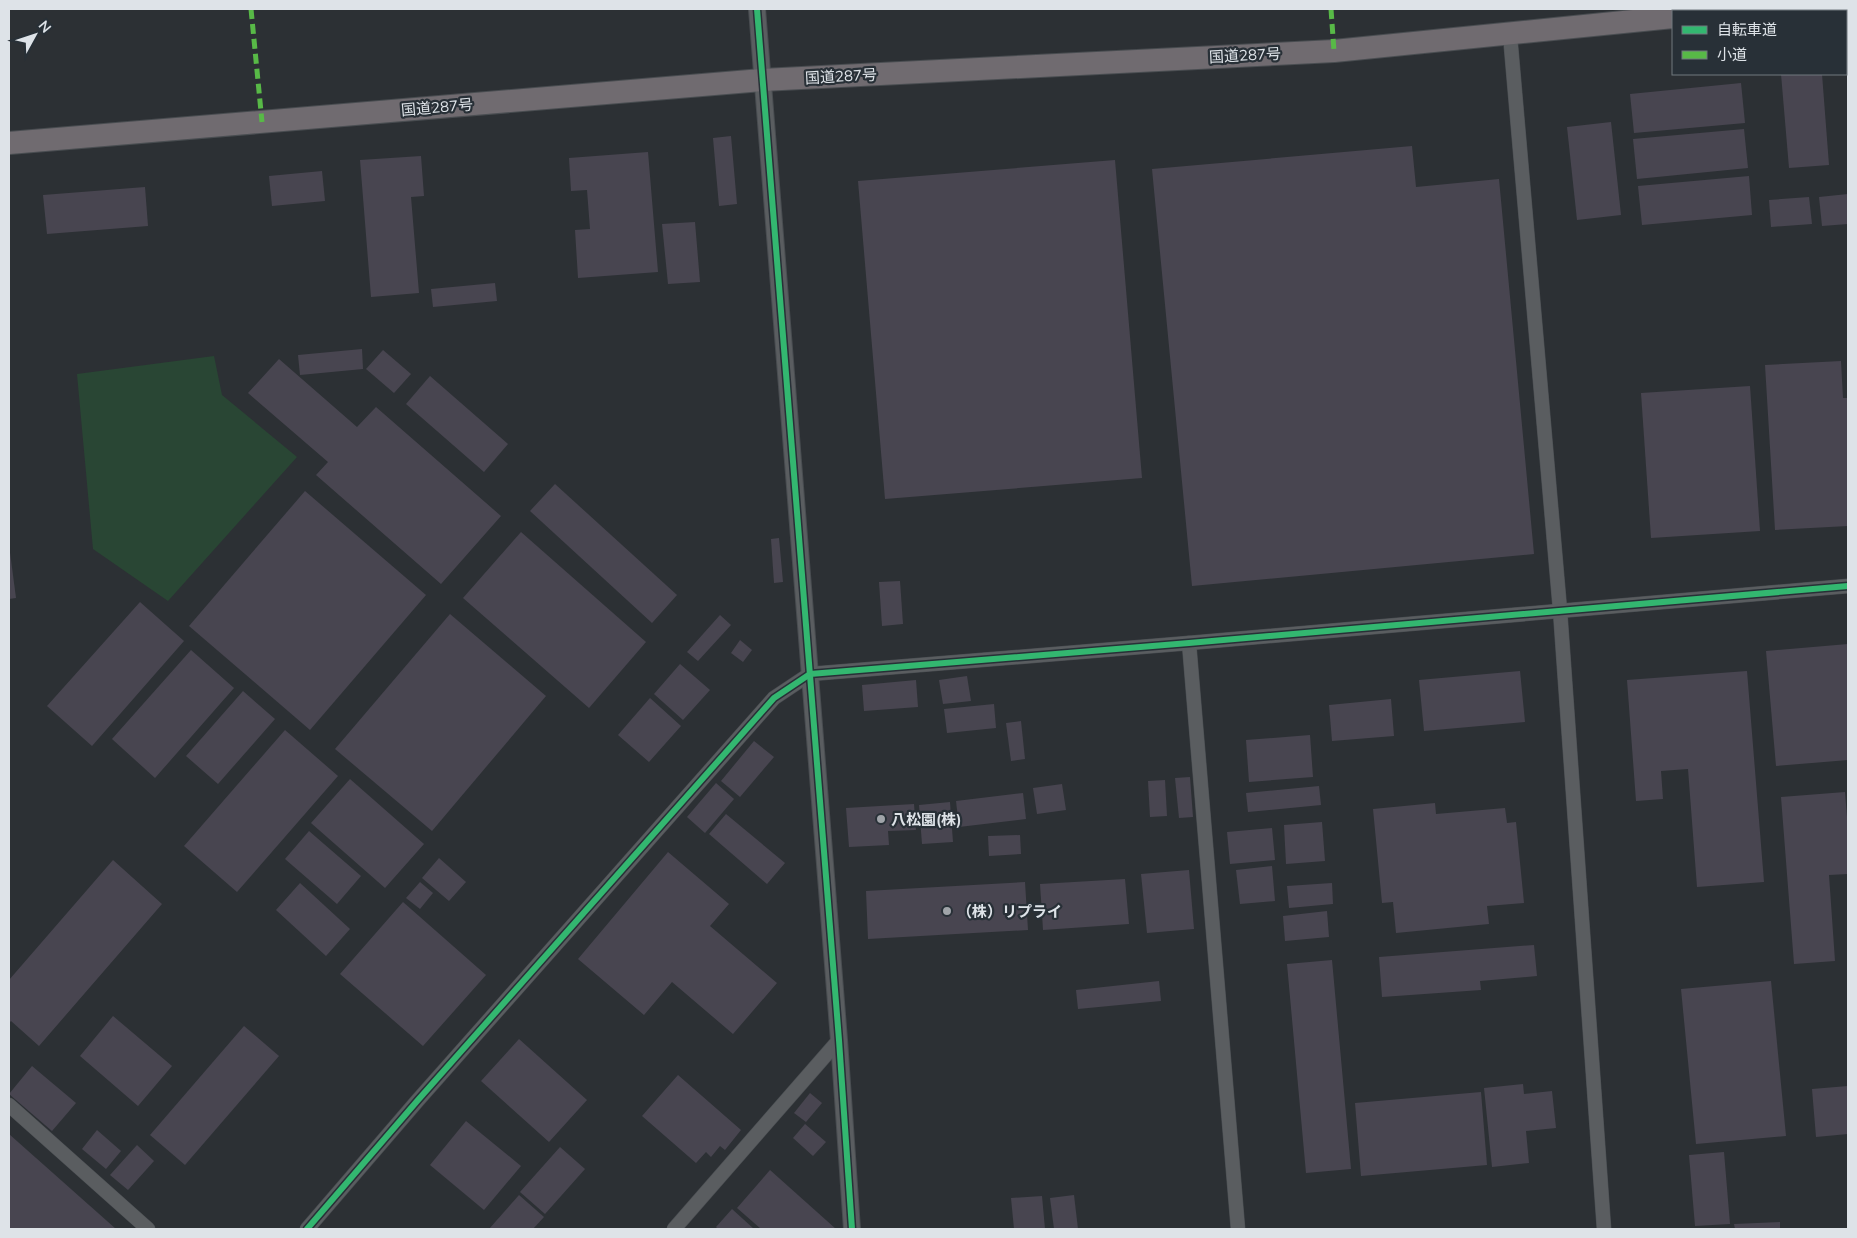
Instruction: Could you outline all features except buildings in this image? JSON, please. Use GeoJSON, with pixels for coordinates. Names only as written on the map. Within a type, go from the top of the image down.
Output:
{"type":"FeatureCollection","features":[{"type":"Feature","properties":{"kind":"highway","name":"国道287号"},"geometry":{"type":"LineString","coordinates":[[9,143],[762,80],[1334,51],[1510,35],[1672,17]]}},
{"type":"Feature","properties":{"kind":"street"},"geometry":{"type":"LineString","coordinates":[[757,9],[839,1040],[852,1229]]}},
{"type":"Feature","properties":{"kind":"street"},"geometry":{"type":"LineString","coordinates":[[1510,35],[1560,610],[1604,1229]]}},
{"type":"Feature","properties":{"kind":"street"},"geometry":{"type":"LineString","coordinates":[[307,1229],[437,1078],[774,698],[810,674],[1848,586]]}},
{"type":"Feature","properties":{"kind":"street"},"geometry":{"type":"LineString","coordinates":[[1189,643],[1238,1229]]}},
{"type":"Feature","properties":{"kind":"street"},"geometry":{"type":"LineString","coordinates":[[674,1229],[839,1040]]}},
{"type":"Feature","properties":{"kind":"street"},"geometry":{"type":"LineString","coordinates":[[9,1105],[148,1229]]}},
{"type":"Feature","properties":{"kind":"green space"},"geometry":{"type":"Polygon","coordinates":[[[214,356],[222,395],[297,457],[168,601],[93,549],[77,374],[214,356]]]}},
{"type":"Feature","properties":{"kind":"marked path"},"geometry":{"type":"LineString","coordinates":[[251,9],[262,122]]}},
{"type":"Feature","properties":{"kind":"marked path"},"geometry":{"type":"LineString","coordinates":[[1331,9],[1334,51]]}},
{"type":"Feature","properties":{"kind":"cycle path"},"geometry":{"type":"LineString","coordinates":[[757,9],[839,1040],[852,1229]]}},
{"type":"Feature","properties":{"kind":"cycle path"},"geometry":{"type":"LineString","coordinates":[[307,1229],[418,1100],[774,698],[810,674],[1848,586]]}},
{"type":"Feature","properties":{"kind":"place","name":"八松園(株)"},"geometry":{"type":"Point","coordinates":[881,819]}},
{"type":"Feature","properties":{"kind":"place","name":"（株）リプライ"},"geometry":{"type":"Point","coordinates":[947,911]}}]}
